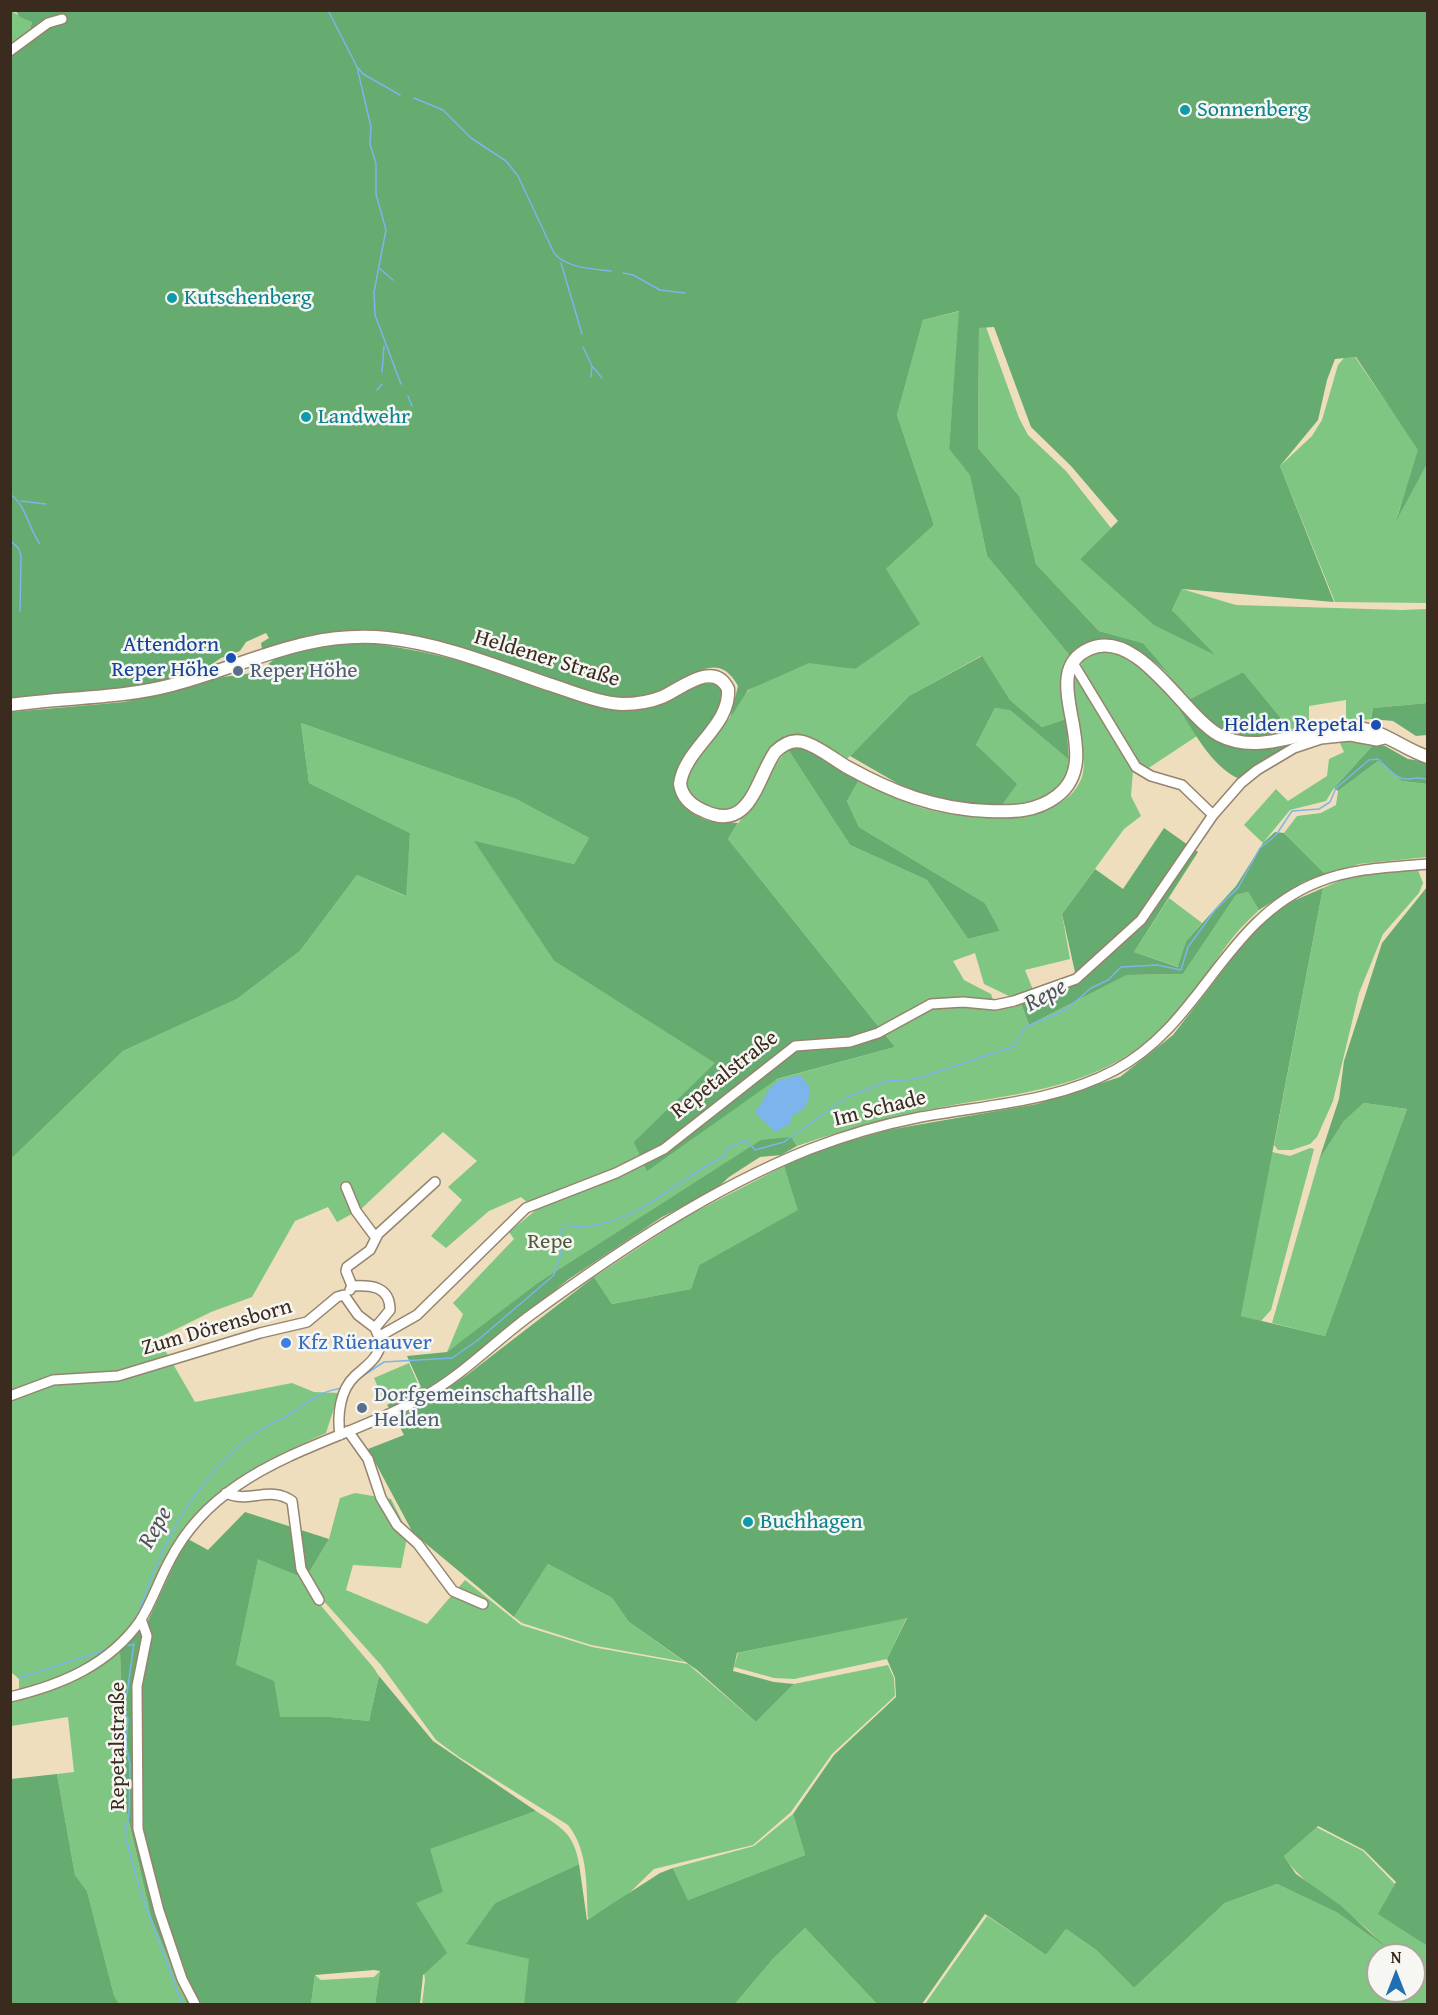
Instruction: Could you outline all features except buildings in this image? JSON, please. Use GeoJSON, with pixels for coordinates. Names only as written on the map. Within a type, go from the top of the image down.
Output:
{"type":"FeatureCollection","features":[{"type":"Feature","properties":{"kind":"main road","name":"Heldener Straße"},"geometry":{"type":"LineString","coordinates":[[10,705],[119,696],[171,685],[287,647],[324,638],[387,639],[429,645],[570,691],[620,704],[660,698],[707,675],[720,678],[728,689],[726,706],[687,767],[680,784],[686,800],[700,810],[716,816],[732,816],[744,808],[775,752],[780,746],[795,741],[809,744],[864,776],[918,801],[953,808],[1012,812],[1034,808],[1053,799],[1066,788],[1075,775],[1077,756],[1067,686],[1073,663]]}},
{"type":"Feature","properties":{"kind":"main road"},"geometry":{"type":"LineString","coordinates":[[1073,663],[1090,649],[1104,646],[1123,650],[1156,674],[1208,727],[1236,741],[1266,742],[1347,728],[1366,729],[1389,738]]}},
{"type":"Feature","properties":{"kind":"main road","name":"Repetalstraße"},"geometry":{"type":"LineString","coordinates":[[1389,738],[1428,757]]}},
{"type":"Feature","properties":{"kind":"street"},"geometry":{"type":"LineString","coordinates":[[10,51],[48,23],[62,19]]}},
{"type":"Feature","properties":{"kind":"street"},"geometry":{"type":"LineString","coordinates":[[1073,663],[1136,768],[1151,776],[1182,785],[1213,815]]}},
{"type":"Feature","properties":{"kind":"street","name":"Repetalstraße"},"geometry":{"type":"LineString","coordinates":[[378,1332],[417,1315],[526,1208],[616,1173],[658,1153],[795,1046],[850,1042],[878,1033],[910,1013],[931,1004],[955,1002],[995,1005],[1014,1001],[1076,979],[1141,920],[1213,815],[1241,783],[1257,770],[1306,743],[1350,736],[1377,741],[1389,738]]}},
{"type":"Feature","properties":{"kind":"street","name":"Im Schade"},"geometry":{"type":"LineString","coordinates":[[344,1433],[422,1398],[576,1282],[630,1246],[723,1191],[803,1152],[882,1125],[1033,1099],[1102,1077],[1130,1062],[1166,1032],[1181,1017],[1240,937],[1277,903],[1330,877],[1372,869],[1428,864]]}},
{"type":"Feature","properties":{"kind":"street"},"geometry":{"type":"LineString","coordinates":[[352,1286],[346,1269],[370,1250],[376,1238],[435,1182]]}},
{"type":"Feature","properties":{"kind":"street"},"geometry":{"type":"LineString","coordinates":[[346,1187],[356,1211],[376,1238]]}},
{"type":"Feature","properties":{"kind":"street"},"geometry":{"type":"LineString","coordinates":[[352,1286],[377,1287],[388,1298],[390,1310],[378,1332]]}},
{"type":"Feature","properties":{"kind":"street"},"geometry":{"type":"LineString","coordinates":[[352,1286],[344,1295],[358,1315],[378,1332],[381,1346],[377,1354],[352,1378],[343,1395],[339,1413],[344,1433],[368,1459],[381,1498],[397,1526],[418,1544],[453,1591],[483,1604]]}},
{"type":"Feature","properties":{"kind":"street","name":"Zum Dörensborn"},"geometry":{"type":"LineString","coordinates":[[10,1396],[53,1380],[118,1376],[260,1333],[307,1322],[337,1297],[344,1295]]}},
{"type":"Feature","properties":{"kind":"street"},"geometry":{"type":"LineString","coordinates":[[10,1697],[67,1680],[87,1669],[119,1645],[141,1619],[180,1543],[202,1516],[226,1494],[265,1468],[344,1433]]}},
{"type":"Feature","properties":{"kind":"street"},"geometry":{"type":"LineString","coordinates":[[226,1494],[238,1498],[272,1494],[292,1501],[301,1569],[319,1599]]}},
{"type":"Feature","properties":{"kind":"street","name":"Repetalstraße"},"geometry":{"type":"LineString","coordinates":[[141,1619],[147,1636],[136,1686],[138,1829],[159,1911],[182,1979],[195,2004]]}},
{"type":"Feature","properties":{"kind":"green space"},"geometry":{"type":"Polygon","coordinates":[[[15,10],[1427,11],[1427,464],[1396,521],[1418,450],[1356,357],[1335,359],[1327,380],[1318,420],[1280,466],[1334,602],[1182,589],[1172,610],[1215,655],[1154,625],[1080,559],[1118,521],[1071,466],[1031,427],[994,327],[979,328],[978,448],[1020,497],[1036,564],[1099,631],[1143,643],[1169,674],[1134,648],[1122,643],[1097,642],[1084,647],[1071,657],[987,556],[970,475],[949,449],[959,311],[923,320],[897,415],[934,525],[886,569],[920,624],[855,669],[809,663],[748,690],[730,718],[738,686],[730,675],[721,669],[703,670],[653,695],[619,699],[384,632],[310,635],[262,649],[261,643],[269,638],[266,633],[246,642],[240,651],[221,658],[206,668],[159,682],[95,692],[11,698],[10,44],[30,30],[32,22],[20,17],[15,10]]]}},
{"type":"Feature","properties":{"kind":"green space"},"geometry":{"type":"Polygon","coordinates":[[[11,11],[32,22],[30,30],[11,44],[11,11]]]}},
{"type":"Feature","properties":{"kind":"green space"},"geometry":{"type":"Polygon","coordinates":[[[960,311],[949,449],[970,474],[987,556],[1071,657],[1063,680],[1066,719],[1042,727],[1010,700],[981,656],[909,696],[845,761],[808,738],[787,736],[776,743],[744,801],[731,809],[700,804],[689,794],[687,784],[689,772],[704,747],[730,717],[745,694],[768,680],[809,663],[826,663],[855,669],[886,569],[934,525],[897,415],[923,320],[960,311]]]}},
{"type":"Feature","properties":{"kind":"green space"},"geometry":{"type":"Polygon","coordinates":[[[986,327],[1019,418],[1028,435],[1066,471],[1111,528],[1080,559],[1213,654],[1172,610],[1182,589],[1236,605],[1427,609],[1427,703],[1373,708],[1371,719],[1346,722],[1346,700],[1309,706],[1309,728],[1289,733],[1289,728],[1243,672],[1188,700],[1143,643],[1099,631],[1036,564],[1020,497],[978,448],[979,328],[986,327]]]}},
{"type":"Feature","properties":{"kind":"green space"},"geometry":{"type":"Polygon","coordinates":[[[1355,357],[1419,450],[1397,517],[1427,464],[1427,603],[1335,602],[1280,466],[1312,436],[1322,420],[1338,365],[1344,358],[1355,357]]]}},
{"type":"Feature","properties":{"kind":"green space"},"geometry":{"type":"Polygon","coordinates":[[[354,641],[423,652],[456,660],[522,678],[621,710],[642,709],[699,684],[718,684],[724,693],[722,705],[678,771],[675,788],[677,795],[686,808],[701,818],[712,822],[738,823],[728,839],[895,1047],[777,1079],[647,1171],[634,1142],[715,1063],[554,961],[474,841],[574,864],[589,838],[516,799],[301,723],[309,783],[410,833],[406,896],[357,875],[300,951],[237,999],[123,1051],[11,1159],[11,712],[124,702],[223,677],[261,672],[280,656],[291,651],[329,643],[354,641]]]}},
{"type":"Feature","properties":{"kind":"green space"},"geometry":{"type":"Polygon","coordinates":[[[1108,651],[1137,662],[1180,704],[1177,706],[1197,736],[1147,769],[1136,761],[1081,668],[1082,661],[1090,654],[1108,651]]]}},
{"type":"Feature","properties":{"kind":"green space"},"geometry":{"type":"Polygon","coordinates":[[[982,656],[1010,700],[1042,727],[1066,719],[1069,760],[1010,710],[995,708],[976,745],[1017,784],[1001,806],[958,803],[916,794],[850,756],[909,696],[982,656]]]}},
{"type":"Feature","properties":{"kind":"green space"},"geometry":{"type":"Polygon","coordinates":[[[1075,672],[1133,770],[1131,796],[1141,816],[1124,829],[1062,914],[1070,959],[1025,970],[1034,992],[1015,999],[984,984],[975,953],[953,961],[964,980],[991,994],[995,1005],[1014,1001],[1021,1003],[1029,1025],[1127,975],[1183,974],[1236,895],[1248,892],[1259,910],[1234,936],[1191,997],[1161,1030],[1136,1050],[1111,1065],[1058,1085],[905,1115],[797,1146],[793,1140],[767,1148],[477,1330],[447,1352],[463,1314],[453,1303],[514,1239],[509,1232],[536,1210],[521,1197],[489,1211],[446,1248],[431,1236],[462,1200],[448,1187],[477,1161],[443,1132],[361,1209],[337,1222],[328,1207],[295,1221],[252,1297],[211,1312],[158,1338],[195,1402],[292,1383],[314,1392],[339,1393],[326,1433],[256,1468],[209,1501],[184,1528],[134,1621],[111,1646],[67,1673],[19,1691],[19,1679],[11,1672],[11,1159],[123,1051],[237,999],[300,951],[357,875],[405,896],[410,833],[309,783],[301,723],[516,799],[589,838],[574,864],[475,842],[554,961],[716,1063],[635,1142],[756,1085],[895,1047],[728,839],[787,748],[850,845],[927,880],[968,939],[1000,931],[985,903],[859,827],[847,801],[859,780],[922,808],[962,816],[1011,816],[1034,813],[1055,805],[1072,794],[1084,769],[1084,759],[1071,700],[1075,672]]]}},
{"type":"Feature","properties":{"kind":"green space"},"geometry":{"type":"Polygon","coordinates":[[[1243,672],[1289,728],[1289,733],[1249,740],[1218,729],[1188,700],[1243,672]]]}},
{"type":"Feature","properties":{"kind":"green space"},"geometry":{"type":"Polygon","coordinates":[[[1427,703],[1427,735],[1416,736],[1393,721],[1371,719],[1373,708],[1427,703]]]}},
{"type":"Feature","properties":{"kind":"green space"},"geometry":{"type":"Polygon","coordinates":[[[1180,704],[1227,743],[1306,738],[1240,779],[1230,774],[1212,757],[1177,706],[1180,704]]]}},
{"type":"Feature","properties":{"kind":"green space"},"geometry":{"type":"Polygon","coordinates":[[[995,708],[1009,709],[1069,760],[1071,768],[1064,779],[1042,799],[1024,805],[1001,806],[976,745],[995,708]]]}},
{"type":"Feature","properties":{"kind":"green space"},"geometry":{"type":"Polygon","coordinates":[[[1338,739],[1374,744],[1334,788],[1326,801],[1290,810],[1263,843],[1244,825],[1276,789],[1288,801],[1327,776],[1329,759],[1344,752],[1338,739]]]}},
{"type":"Feature","properties":{"kind":"green space"},"geometry":{"type":"Polygon","coordinates":[[[1374,744],[1385,746],[1408,759],[1427,762],[1427,784],[1402,781],[1378,761],[1338,791],[1334,788],[1374,744]]]}},
{"type":"Feature","properties":{"kind":"green space"},"geometry":{"type":"Polygon","coordinates":[[[799,746],[821,756],[859,780],[847,801],[859,827],[985,903],[1000,931],[968,939],[927,880],[850,845],[787,748],[799,746]]]}},
{"type":"Feature","properties":{"kind":"green space"},"geometry":{"type":"Polygon","coordinates":[[[1378,761],[1402,781],[1427,784],[1427,857],[1359,864],[1326,875],[1284,833],[1297,816],[1321,813],[1336,805],[1338,791],[1378,761]]]}},
{"type":"Feature","properties":{"kind":"green space"},"geometry":{"type":"Polygon","coordinates":[[[1164,828],[1198,852],[1134,952],[1178,967],[1186,941],[1236,886],[1263,843],[1275,832],[1284,833],[1326,875],[1303,882],[1259,910],[1248,892],[1236,895],[1183,974],[1127,975],[1029,1025],[1021,1003],[1077,981],[1062,914],[1095,869],[1123,889],[1164,828]]]}},
{"type":"Feature","properties":{"kind":"green space"},"geometry":{"type":"Polygon","coordinates":[[[1418,870],[1423,883],[1419,893],[1383,934],[1359,993],[1333,1101],[1317,1137],[1310,1144],[1292,1150],[1278,1150],[1274,1145],[1323,888],[1353,875],[1418,870]]]}},
{"type":"Feature","properties":{"kind":"green space"},"geometry":{"type":"Polygon","coordinates":[[[1427,887],[1427,1946],[1426,1943],[1422,1943],[1378,1914],[1396,1882],[1364,1850],[1318,1826],[1284,1856],[1296,1874],[1340,1905],[1382,1943],[1336,1912],[1277,1884],[1225,1903],[1134,1988],[1095,1949],[1066,1929],[1046,1955],[985,1914],[922,2004],[877,2004],[805,1928],[772,1960],[735,2004],[524,2004],[529,1959],[466,1944],[495,1903],[579,1864],[587,1920],[660,1873],[673,1868],[688,1900],[805,1855],[793,1814],[834,1755],[896,1697],[895,1678],[887,1659],[907,1618],[737,1653],[733,1671],[774,1682],[794,1684],[756,1722],[697,1670],[629,1622],[612,1598],[548,1564],[514,1617],[413,1533],[368,1449],[404,1435],[395,1418],[426,1403],[467,1375],[594,1277],[612,1304],[691,1289],[699,1265],[798,1210],[784,1166],[825,1148],[888,1130],[1037,1104],[1120,1077],[1173,1035],[1255,929],[1277,908],[1323,888],[1241,1316],[1325,1336],[1407,1109],[1364,1103],[1344,1121],[1319,1160],[1339,1099],[1344,1061],[1382,943],[1427,887]]]}},
{"type":"Feature","properties":{"kind":"green space"},"geometry":{"type":"Polygon","coordinates":[[[1169,898],[1202,923],[1186,941],[1179,967],[1134,952],[1169,898]]]}},
{"type":"Feature","properties":{"kind":"green space"},"geometry":{"type":"Polygon","coordinates":[[[1364,1103],[1407,1109],[1325,1336],[1272,1323],[1319,1160],[1344,1121],[1364,1103]]]}},
{"type":"Feature","properties":{"kind":"green space"},"geometry":{"type":"Polygon","coordinates":[[[791,1137],[797,1146],[781,1155],[760,1157],[729,1177],[714,1191],[662,1217],[569,1279],[422,1394],[390,1409],[387,1405],[421,1387],[407,1356],[447,1352],[538,1283],[761,1140],[791,1137]]]}},
{"type":"Feature","properties":{"kind":"green space"},"geometry":{"type":"Polygon","coordinates":[[[1310,1148],[1314,1149],[1271,1310],[1261,1321],[1241,1316],[1272,1152],[1290,1156],[1310,1148]]]}},
{"type":"Feature","properties":{"kind":"green space"},"geometry":{"type":"Polygon","coordinates":[[[784,1166],[799,1210],[699,1265],[691,1289],[612,1304],[594,1277],[687,1216],[784,1166]]]}},
{"type":"Feature","properties":{"kind":"green space"},"geometry":{"type":"Polygon","coordinates":[[[409,1363],[419,1386],[384,1402],[374,1378],[409,1363]]]}},
{"type":"Feature","properties":{"kind":"green space"},"geometry":{"type":"Polygon","coordinates":[[[355,1493],[391,1499],[408,1533],[401,1568],[353,1565],[346,1590],[427,1624],[465,1580],[521,1625],[592,1647],[688,1664],[756,1722],[794,1684],[888,1665],[894,1678],[895,1696],[832,1754],[791,1812],[753,1845],[654,1869],[624,1898],[588,1919],[583,1858],[575,1835],[568,1825],[459,1757],[436,1740],[381,1665],[321,1598],[307,1576],[329,1539],[340,1498],[355,1493]]]}},
{"type":"Feature","properties":{"kind":"green space"},"geometry":{"type":"Polygon","coordinates":[[[245,1512],[329,1539],[307,1576],[301,1577],[258,1559],[236,1665],[274,1681],[280,1717],[331,1717],[369,1721],[379,1676],[433,1741],[536,1811],[430,1849],[443,1892],[416,1903],[447,1953],[423,1975],[420,2004],[375,2004],[380,1971],[374,1970],[315,1975],[311,2004],[187,2004],[151,1917],[124,1800],[120,1650],[146,1625],[184,1543],[188,1539],[208,1550],[245,1512]]]}},
{"type":"Feature","properties":{"kind":"green space"},"geometry":{"type":"Polygon","coordinates":[[[258,1558],[301,1577],[317,1601],[373,1667],[379,1676],[369,1721],[331,1717],[280,1717],[236,1665],[258,1558]]]}},
{"type":"Feature","properties":{"kind":"green space"},"geometry":{"type":"Polygon","coordinates":[[[548,1564],[612,1598],[629,1622],[685,1662],[591,1645],[522,1623],[514,1617],[548,1564]]]}},
{"type":"Feature","properties":{"kind":"green space"},"geometry":{"type":"Polygon","coordinates":[[[907,1617],[887,1659],[794,1679],[774,1678],[734,1667],[738,1653],[907,1617]]]}},
{"type":"Feature","properties":{"kind":"green space"},"geometry":{"type":"Polygon","coordinates":[[[120,1650],[124,1800],[151,1917],[187,2004],[119,2004],[114,1995],[87,1891],[75,1875],[57,1774],[74,1772],[68,1717],[11,1726],[11,1701],[72,1682],[120,1650]]]}},
{"type":"Feature","properties":{"kind":"green space"},"geometry":{"type":"Polygon","coordinates":[[[57,1774],[75,1875],[87,1891],[114,1995],[119,2004],[11,2004],[11,1779],[57,1774]]]}},
{"type":"Feature","properties":{"kind":"green space"},"geometry":{"type":"Polygon","coordinates":[[[536,1811],[553,1822],[570,1838],[579,1864],[495,1903],[467,1944],[530,1959],[524,2004],[422,2004],[425,1980],[415,1903],[442,1892],[429,1849],[536,1811]]]}},
{"type":"Feature","properties":{"kind":"green space"},"geometry":{"type":"Polygon","coordinates":[[[793,1814],[805,1855],[688,1900],[673,1868],[754,1846],[793,1814]]]}},
{"type":"Feature","properties":{"kind":"green space"},"geometry":{"type":"Polygon","coordinates":[[[1316,1827],[1363,1851],[1395,1884],[1379,1914],[1422,1943],[1366,1943],[1366,2003],[1426,2003],[1426,1945],[1427,2004],[925,2004],[987,1916],[1046,1955],[1066,1929],[1095,1949],[1134,1988],[1225,1903],[1277,1884],[1336,1912],[1380,1942],[1369,1930],[1294,1869],[1284,1856],[1316,1827]]]}},
{"type":"Feature","properties":{"kind":"green space"},"geometry":{"type":"Polygon","coordinates":[[[805,1928],[877,2004],[735,2004],[772,1960],[805,1928]]]}},
{"type":"Feature","properties":{"kind":"green space"},"geometry":{"type":"Polygon","coordinates":[[[380,1971],[375,2004],[311,2004],[315,1975],[321,1980],[374,1977],[380,1971]]]}},
{"type":"Feature","properties":{"kind":"water"},"geometry":{"type":"Polygon","coordinates":[[[800,1075],[809,1086],[807,1104],[792,1116],[790,1124],[775,1132],[755,1113],[770,1088],[779,1080],[800,1075]]]}},
{"type":"Feature","properties":{"kind":"waterway"},"geometry":{"type":"LineString","coordinates":[[328,10],[357,67],[371,127],[370,144],[376,164],[376,194],[386,230],[374,292],[375,315],[401,384]]}},
{"type":"Feature","properties":{"kind":"waterway"},"geometry":{"type":"LineString","coordinates":[[358,68],[363,74],[400,95]]}},
{"type":"Feature","properties":{"kind":"waterway"},"geometry":{"type":"LineString","coordinates":[[414,98],[443,110],[471,138],[506,161],[518,176],[554,253],[559,258],[572,265],[611,271]]}},
{"type":"Feature","properties":{"kind":"waterway"},"geometry":{"type":"LineString","coordinates":[[561,263],[582,334]]}},
{"type":"Feature","properties":{"kind":"waterway"},"geometry":{"type":"LineString","coordinates":[[380,269],[393,280]]}},
{"type":"Feature","properties":{"kind":"waterway"},"geometry":{"type":"LineString","coordinates":[[623,273],[633,275],[660,290],[685,293]]}},
{"type":"Feature","properties":{"kind":"waterway"},"geometry":{"type":"LineString","coordinates":[[382,372],[384,346]]}},
{"type":"Feature","properties":{"kind":"waterway"},"geometry":{"type":"LineString","coordinates":[[583,347],[592,366],[591,377]]}},
{"type":"Feature","properties":{"kind":"waterway"},"geometry":{"type":"LineString","coordinates":[[593,367],[602,378]]}},
{"type":"Feature","properties":{"kind":"waterway"},"geometry":{"type":"LineString","coordinates":[[377,390],[382,384]]}},
{"type":"Feature","properties":{"kind":"waterway"},"geometry":{"type":"LineString","coordinates":[[408,396],[412,406]]}},
{"type":"Feature","properties":{"kind":"waterway"},"geometry":{"type":"LineString","coordinates":[[10,494],[24,511],[40,544]]}},
{"type":"Feature","properties":{"kind":"waterway"},"geometry":{"type":"LineString","coordinates":[[21,501],[46,504]]}},
{"type":"Feature","properties":{"kind":"waterway"},"geometry":{"type":"LineString","coordinates":[[10,540],[19,549],[21,556],[20,611]]}},
{"type":"Feature","properties":{"kind":"waterway","name":"Repe"},"geometry":{"type":"LineString","coordinates":[[358,1379],[384,1362],[452,1358],[478,1340],[554,1275],[561,1253],[558,1238],[564,1225],[587,1226],[628,1215],[724,1156],[727,1148],[747,1140],[755,1150],[784,1142],[846,1098],[887,1081],[916,1079],[1015,1046],[1024,1028],[1067,1009],[1091,988],[1108,980],[1121,967],[1157,965],[1181,970],[1188,947],[1215,910],[1238,888],[1260,848],[1276,835],[1292,811],[1319,809],[1330,802],[1336,788],[1369,760],[1378,759],[1404,779],[1428,780]]}},
{"type":"Feature","properties":{"kind":"waterway","name":"Repe"},"geometry":{"type":"LineString","coordinates":[[137,1617],[168,1541],[180,1518],[210,1476],[254,1434],[320,1395],[342,1388]]}},
{"type":"Feature","properties":{"kind":"waterway","name":"Repe"},"geometry":{"type":"LineString","coordinates":[[134,1643],[127,1694],[122,1705],[128,1719],[126,1744],[130,1765],[129,1814],[125,1835],[140,1890],[182,2004]]}},
{"type":"Feature","properties":{"kind":"waterway","name":"Repe"},"geometry":{"type":"LineString","coordinates":[[126,1645],[134,1645]]}},
{"type":"Feature","properties":{"kind":"waterway"},"geometry":{"type":"LineString","coordinates":[[19,1678],[108,1649]]}},
{"type":"Feature","properties":{"kind":"place","name":"Sonnenberg"},"geometry":{"type":"Point","coordinates":[1185,110]}},
{"type":"Feature","properties":{"kind":"place","name":"Kutschenberg"},"geometry":{"type":"Point","coordinates":[172,298]}},
{"type":"Feature","properties":{"kind":"place","name":"Landwehr"},"geometry":{"type":"Point","coordinates":[306,417]}},
{"type":"Feature","properties":{"kind":"place","name":"Attendorn Reper Höhe"},"geometry":{"type":"Point","coordinates":[231,658]}},
{"type":"Feature","properties":{"kind":"place","name":"Reper Höhe"},"geometry":{"type":"Point","coordinates":[238,671]}},
{"type":"Feature","properties":{"kind":"place","name":"Helden Repetal"},"geometry":{"type":"Point","coordinates":[1376,725]}},
{"type":"Feature","properties":{"kind":"place","name":"Kfz Rüenauver"},"geometry":{"type":"Point","coordinates":[286,1343]}},
{"type":"Feature","properties":{"kind":"place","name":"Dorfgemeinschaftshalle Helden"},"geometry":{"type":"Point","coordinates":[362,1408]}},
{"type":"Feature","properties":{"kind":"place","name":"Buchhagen"},"geometry":{"type":"Point","coordinates":[748,1522]}}]}
